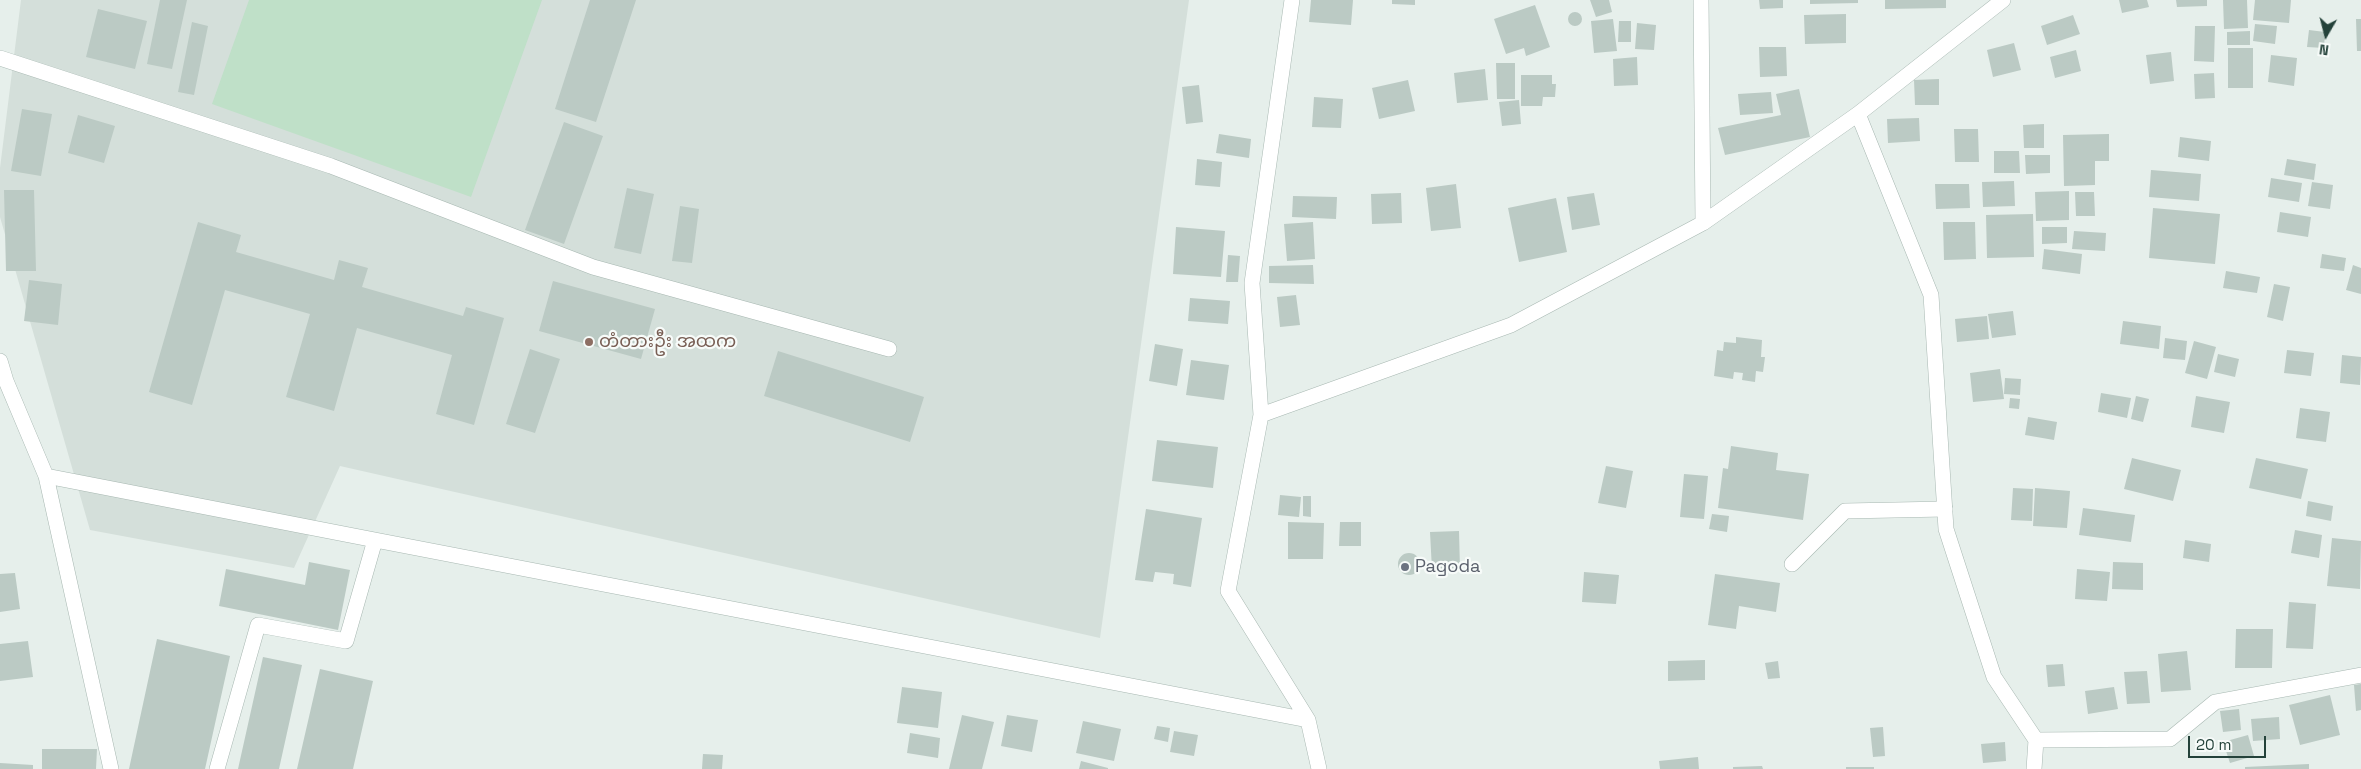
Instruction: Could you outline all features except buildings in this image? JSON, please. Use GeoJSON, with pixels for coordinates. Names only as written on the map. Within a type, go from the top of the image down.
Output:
{"type":"FeatureCollection","features":[{"type":"Feature","properties":{"kind":"street"},"geometry":{"type":"LineString","coordinates":[[1292,0],[1252,284],[1261,415],[1228,591],[1308,720],[1319,769]]}},
{"type":"Feature","properties":{"kind":"street"},"geometry":{"type":"LineString","coordinates":[[1701,0],[1703,223]]}},
{"type":"Feature","properties":{"kind":"street"},"geometry":{"type":"LineString","coordinates":[[1261,415],[1511,325],[1703,223],[1858,114],[2003,0]]}},
{"type":"Feature","properties":{"kind":"street"},"geometry":{"type":"LineString","coordinates":[[0,58],[331,166],[593,267],[889,350]]}},
{"type":"Feature","properties":{"kind":"street"},"geometry":{"type":"LineString","coordinates":[[1858,114],[1931,295],[1946,529],[1994,677],[2036,740],[2034,769]]}},
{"type":"Feature","properties":{"kind":"street"},"geometry":{"type":"LineString","coordinates":[[0,361],[3,382],[46,476],[111,769]]}},
{"type":"Feature","properties":{"kind":"street"},"geometry":{"type":"LineString","coordinates":[[46,476],[1308,720]]}},
{"type":"Feature","properties":{"kind":"street"},"geometry":{"type":"LineString","coordinates":[[1792,564],[1845,511],[1945,509]]}},
{"type":"Feature","properties":{"kind":"street"},"geometry":{"type":"LineString","coordinates":[[217,769],[258,625],[346,641],[375,540]]}},
{"type":"Feature","properties":{"kind":"street"},"geometry":{"type":"LineString","coordinates":[[2036,740],[2170,739],[2215,702],[2361,675]]}},
{"type":"Feature","properties":{"kind":"shaded area","name":"တံတားဦး အထက"},"geometry":{"type":"Polygon","coordinates":[[[21,0],[1189,0],[1100,638],[340,466],[294,568],[90,530],[0,217],[0,168],[21,0]]]}},
{"type":"Feature","properties":{"kind":"green space"},"geometry":{"type":"Polygon","coordinates":[[[249,0],[542,0],[471,197],[212,104],[249,0]]]}},
{"type":"Feature","properties":{"kind":"place","name":"တံတားဦး အထက"},"geometry":{"type":"Point","coordinates":[589,342]}},
{"type":"Feature","properties":{"kind":"place","name":"Pagoda"},"geometry":{"type":"Point","coordinates":[1405,567]}}]}
